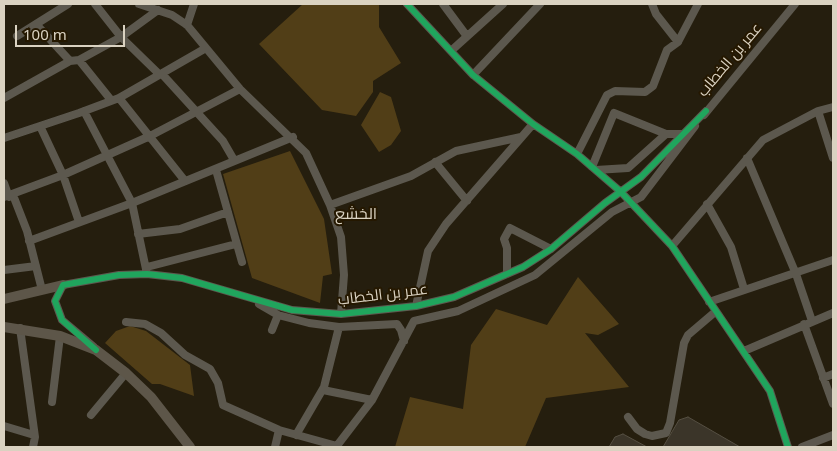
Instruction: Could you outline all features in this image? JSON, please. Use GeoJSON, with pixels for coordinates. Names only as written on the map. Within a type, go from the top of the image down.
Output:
{"type":"FeatureCollection","features":[{"type":"Feature","properties":{"kind":"main road"},"geometry":{"type":"LineString","coordinates":[[4,299],[63,285]]}},
{"type":"Feature","properties":{"kind":"main road"},"geometry":{"type":"LineString","coordinates":[[4,327],[20,328],[60,336],[96,350],[126,373],[151,398],[190,447]]}},
{"type":"Feature","properties":{"kind":"street"},"geometry":{"type":"LineString","coordinates":[[17,36],[68,4]]}},
{"type":"Feature","properties":{"kind":"street"},"geometry":{"type":"LineString","coordinates":[[94,4],[121,37],[198,112],[223,141],[234,160]]}},
{"type":"Feature","properties":{"kind":"street"},"geometry":{"type":"LineString","coordinates":[[139,4],[172,15],[187,25],[240,89],[293,137],[306,153],[330,205],[341,237],[344,275],[341,314]]}},
{"type":"Feature","properties":{"kind":"street"},"geometry":{"type":"LineString","coordinates":[[187,25],[194,4]]}},
{"type":"Feature","properties":{"kind":"street"},"geometry":{"type":"LineString","coordinates":[[407,4],[452,50],[473,75],[533,124],[577,154],[630,200],[672,246],[770,391],[788,447]]}},
{"type":"Feature","properties":{"kind":"street"},"geometry":{"type":"LineString","coordinates":[[443,4],[466,35]]}},
{"type":"Feature","properties":{"kind":"street"},"geometry":{"type":"LineString","coordinates":[[452,50],[466,35],[503,4]]}},
{"type":"Feature","properties":{"kind":"street"},"geometry":{"type":"LineString","coordinates":[[473,75],[540,4]]}},
{"type":"Feature","properties":{"kind":"street"},"geometry":{"type":"LineString","coordinates":[[652,4],[656,14],[678,42]]}},
{"type":"Feature","properties":{"kind":"street"},"geometry":{"type":"LineString","coordinates":[[577,154],[607,95],[614,91],[645,92],[653,86],[667,50],[678,42],[698,4]]}},
{"type":"Feature","properties":{"kind":"street","name":"عمر بن الخطاب"},"geometry":{"type":"LineString","coordinates":[[404,340],[414,322],[458,311],[535,274],[612,212],[630,200],[641,197],[652,185],[706,111],[795,4]]}},
{"type":"Feature","properties":{"kind":"street"},"geometry":{"type":"LineString","coordinates":[[4,98],[70,61],[79,60],[121,37],[158,10]]}},
{"type":"Feature","properties":{"kind":"street"},"geometry":{"type":"LineString","coordinates":[[36,24],[70,61]]}},
{"type":"Feature","properties":{"kind":"street"},"geometry":{"type":"LineString","coordinates":[[4,136],[40,126],[115,99],[206,48]]}},
{"type":"Feature","properties":{"kind":"street"},"geometry":{"type":"LineString","coordinates":[[79,60],[150,136],[185,181]]}},
{"type":"Feature","properties":{"kind":"street"},"geometry":{"type":"LineString","coordinates":[[8,196],[63,175],[150,136],[240,89]]}},
{"type":"Feature","properties":{"kind":"street"},"geometry":{"type":"LineString","coordinates":[[672,246],[762,140],[818,111],[833,107]]}},
{"type":"Feature","properties":{"kind":"street"},"geometry":{"type":"LineString","coordinates":[[84,111],[132,203],[147,271],[236,244]]}},
{"type":"Feature","properties":{"kind":"street","name":"عمر بن الخطاب"},"geometry":{"type":"LineString","coordinates":[[63,285],[119,274],[147,271],[182,278],[292,310],[341,314],[416,306],[454,296],[507,274],[551,250],[605,202],[641,178],[706,111]]}},
{"type":"Feature","properties":{"kind":"street"},"geometry":{"type":"LineString","coordinates":[[818,111],[833,158]]}},
{"type":"Feature","properties":{"kind":"street"},"geometry":{"type":"LineString","coordinates":[[594,169],[614,113],[666,134],[682,134]]}},
{"type":"Feature","properties":{"kind":"street"},"geometry":{"type":"LineString","coordinates":[[416,306],[428,251],[446,224],[533,124]]}},
{"type":"Feature","properties":{"kind":"street"},"geometry":{"type":"LineString","coordinates":[[40,126],[63,175],[79,222]]}},
{"type":"Feature","properties":{"kind":"street"},"geometry":{"type":"LineString","coordinates":[[594,169],[628,168],[666,134]]}},
{"type":"Feature","properties":{"kind":"street"},"geometry":{"type":"LineString","coordinates":[[29,241],[216,170],[234,160],[293,137]]}},
{"type":"Feature","properties":{"kind":"street"},"geometry":{"type":"LineString","coordinates":[[330,205],[411,176],[456,150],[521,137]]}},
{"type":"Feature","properties":{"kind":"street"},"geometry":{"type":"LineString","coordinates":[[747,158],[796,274],[808,322],[833,404]]}},
{"type":"Feature","properties":{"kind":"street"},"geometry":{"type":"LineString","coordinates":[[435,162],[467,201]]}},
{"type":"Feature","properties":{"kind":"street"},"geometry":{"type":"LineString","coordinates":[[216,170],[242,262]]}},
{"type":"Feature","properties":{"kind":"street"},"geometry":{"type":"LineString","coordinates":[[4,183],[29,241],[42,290]]}},
{"type":"Feature","properties":{"kind":"street"},"geometry":{"type":"LineString","coordinates":[[707,204],[731,246],[744,289]]}},
{"type":"Feature","properties":{"kind":"street"},"geometry":{"type":"LineString","coordinates":[[138,234],[180,230],[228,212]]}},
{"type":"Feature","properties":{"kind":"street"},"geometry":{"type":"LineString","coordinates":[[507,274],[508,248],[504,238],[510,228],[551,250]]}},
{"type":"Feature","properties":{"kind":"street"},"geometry":{"type":"LineString","coordinates":[[709,302],[833,260]]}},
{"type":"Feature","properties":{"kind":"street"},"geometry":{"type":"LineString","coordinates":[[4,270],[36,266]]}},
{"type":"Feature","properties":{"kind":"street"},"geometry":{"type":"LineString","coordinates":[[63,285],[55,301],[62,320],[96,350]]}},
{"type":"Feature","properties":{"kind":"street","name":"عمر بن الخطاب"},"geometry":{"type":"LineString","coordinates":[[250,299],[278,315],[309,323],[339,327],[397,324],[404,340]]}},
{"type":"Feature","properties":{"kind":"street"},"geometry":{"type":"LineString","coordinates":[[628,417],[637,429],[645,434],[652,436],[666,433],[670,423],[684,343],[688,335],[715,312]]}},
{"type":"Feature","properties":{"kind":"street"},"geometry":{"type":"LineString","coordinates":[[744,351],[808,322],[833,313]]}},
{"type":"Feature","properties":{"kind":"street"},"geometry":{"type":"LineString","coordinates":[[272,330],[278,315]]}},
{"type":"Feature","properties":{"kind":"street"},"geometry":{"type":"LineString","coordinates":[[126,322],[144,324],[161,333],[186,355],[210,369],[218,383],[223,405],[279,430],[336,447],[372,400],[404,340]]}},
{"type":"Feature","properties":{"kind":"street"},"geometry":{"type":"LineString","coordinates":[[296,435],[323,390],[339,327]]}},
{"type":"Feature","properties":{"kind":"street"},"geometry":{"type":"LineString","coordinates":[[20,328],[25,381],[34,435],[33,447]]}},
{"type":"Feature","properties":{"kind":"street"},"geometry":{"type":"LineString","coordinates":[[52,402],[60,336]]}},
{"type":"Feature","properties":{"kind":"street"},"geometry":{"type":"LineString","coordinates":[[92,415],[126,373]]}},
{"type":"Feature","properties":{"kind":"street"},"geometry":{"type":"LineString","coordinates":[[824,378],[833,374]]}},
{"type":"Feature","properties":{"kind":"street"},"geometry":{"type":"LineString","coordinates":[[323,390],[372,400]]}},
{"type":"Feature","properties":{"kind":"street"},"geometry":{"type":"LineString","coordinates":[[4,426],[34,435]]}},
{"type":"Feature","properties":{"kind":"street"},"geometry":{"type":"LineString","coordinates":[[275,447],[279,430]]}},
{"type":"Feature","properties":{"kind":"street"},"geometry":{"type":"LineString","coordinates":[[802,447],[833,435]]}},
{"type":"Feature","properties":{"kind":"shaded area"},"geometry":{"type":"Polygon","coordinates":[[[303,4],[379,4],[379,27],[401,63],[373,81],[373,92],[356,116],[322,110],[259,44],[303,4]]]}},
{"type":"Feature","properties":{"kind":"shaded area"},"geometry":{"type":"Polygon","coordinates":[[[380,92],[391,97],[401,131],[391,145],[379,152],[361,125],[380,92]]]}},
{"type":"Feature","properties":{"kind":"shaded area"},"geometry":{"type":"Polygon","coordinates":[[[290,151],[324,219],[332,274],[323,276],[320,303],[252,278],[223,174],[290,151]]]}},
{"type":"Feature","properties":{"kind":"shaded area"},"geometry":{"type":"Polygon","coordinates":[[[578,277],[619,324],[598,335],[585,333],[629,387],[546,398],[525,447],[395,447],[410,397],[463,409],[471,345],[496,309],[547,325],[578,277]]]}},
{"type":"Feature","properties":{"kind":"shaded area"},"geometry":{"type":"Polygon","coordinates":[[[130,326],[146,331],[190,365],[194,396],[160,384],[152,384],[105,343],[116,331],[130,326]]]}},
{"type":"Feature","properties":{"kind":"building"},"geometry":{"type":"Polygon","coordinates":[[[688,417],[740,447],[663,447],[679,420],[688,417]]]}},
{"type":"Feature","properties":{"kind":"building"},"geometry":{"type":"Polygon","coordinates":[[[623,434],[647,447],[609,447],[615,437],[623,434]]]}},
{"type":"Feature","properties":{"kind":"cycle path"},"geometry":{"type":"LineString","coordinates":[[407,4],[473,75],[533,124],[577,154],[621,192],[672,246],[770,391],[788,447]]}},
{"type":"Feature","properties":{"kind":"cycle path"},"geometry":{"type":"LineString","coordinates":[[96,350],[62,320],[55,301],[63,285],[119,275],[147,274],[182,278],[292,310],[341,314],[416,306],[454,297],[523,267],[551,249],[605,203],[641,177],[706,111]]}},
{"type":"Feature","properties":{"kind":"district","name":"الخشع"},"geometry":{"type":"Point","coordinates":[356,214]}}]}
